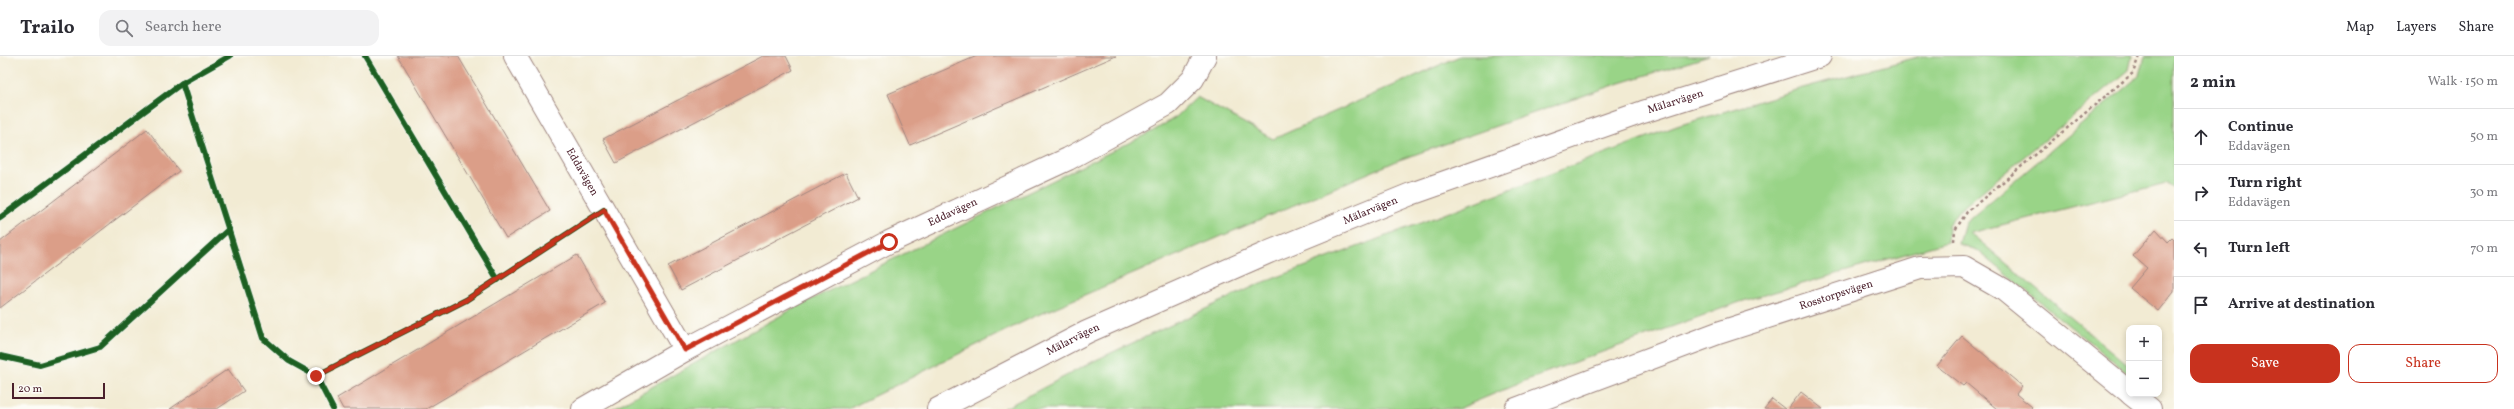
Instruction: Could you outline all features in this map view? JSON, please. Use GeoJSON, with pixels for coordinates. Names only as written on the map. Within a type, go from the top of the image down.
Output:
{"type":"FeatureCollection","features":[{"type":"Feature","properties":{"kind":"street","name":"Eddavägen"},"geometry":{"type":"LineString","coordinates":[[515,56],[685,350]]}},
{"type":"Feature","properties":{"kind":"street","name":"Eddavägen"},"geometry":{"type":"LineString","coordinates":[[583,409],[685,350],[889,242],[1068,159],[1168,104],[1193,80],[1205,56]]}},
{"type":"Feature","properties":{"kind":"street","name":"Mälarvägen"},"geometry":{"type":"LineString","coordinates":[[938,409],[1087,332],[1269,252],[1411,194],[1643,112],[1820,56]]}},
{"type":"Feature","properties":{"kind":"street","name":"Rosstorpsvägen"},"geometry":{"type":"LineString","coordinates":[[1516,409],[1718,333],[1920,268],[1951,267],[1964,267],[2004,290],[2126,390]]}},
{"type":"Feature","properties":{"kind":"street","name":"Rosstorpsvägen"},"geometry":{"type":"LineString","coordinates":[[2135,397],[2150,409]]}},
{"type":"Feature","properties":{"kind":"path"},"geometry":{"type":"LineString","coordinates":[[1951,267],[1955,230],[1967,212],[2133,73],[2139,56]]}},
{"type":"Feature","properties":{"kind":"green space"},"geometry":{"type":"Polygon","coordinates":[[[1460,56],[1709,56],[1617,84],[1399,160],[1033,317],[848,409],[612,409],[798,306],[1153,131],[1176,117],[1197,97],[1273,139],[1460,56]]]}},
{"type":"Feature","properties":{"kind":"green space"},"geometry":{"type":"Polygon","coordinates":[[[1921,56],[2132,56],[2129,70],[1957,212],[1948,226],[1947,242],[1740,302],[1539,375],[1458,409],[1003,409],[1096,360],[1259,284],[1677,126],[1799,89],[1921,56]]]}},
{"type":"Feature","properties":{"kind":"green space"},"geometry":{"type":"Polygon","coordinates":[[[2145,56],[2174,56],[2174,189],[2166,183],[1970,233],[2126,363],[2126,373],[1977,250],[1959,244],[1965,223],[2140,75],[2145,56]]]}},
{"type":"Feature","properties":{"kind":"building"},"geometry":{"type":"Polygon","coordinates":[[[398,56],[458,56],[550,211],[506,238],[398,56]]]}},
{"type":"Feature","properties":{"kind":"building"},"geometry":{"type":"Polygon","coordinates":[[[763,56],[786,56],[793,70],[616,163],[603,139],[763,56]]]}},
{"type":"Feature","properties":{"kind":"building"},"geometry":{"type":"Polygon","coordinates":[[[977,56],[1116,56],[910,145],[888,94],[977,56]]]}},
{"type":"Feature","properties":{"kind":"building"},"geometry":{"type":"Polygon","coordinates":[[[147,129],[179,171],[0,308],[0,242],[147,129]]]}},
{"type":"Feature","properties":{"kind":"building"},"geometry":{"type":"Polygon","coordinates":[[[846,173],[858,197],[681,290],[668,266],[846,173]]]}},
{"type":"Feature","properties":{"kind":"building"},"geometry":{"type":"Polygon","coordinates":[[[2156,229],[2168,242],[2172,238],[2174,240],[2174,291],[2158,311],[2130,288],[2147,268],[2133,256],[2156,229]]]}},
{"type":"Feature","properties":{"kind":"building"},"geometry":{"type":"Polygon","coordinates":[[[577,255],[605,303],[426,409],[343,409],[337,398],[577,255]]]}},
{"type":"Feature","properties":{"kind":"building"},"geometry":{"type":"Polygon","coordinates":[[[1962,336],[2022,386],[2016,394],[2032,407],[2030,409],[1997,409],[1966,383],[1963,386],[1937,366],[1962,336]]]}},
{"type":"Feature","properties":{"kind":"building"},"geometry":{"type":"Polygon","coordinates":[[[228,369],[244,391],[217,409],[170,409],[228,369]]]}},
{"type":"Feature","properties":{"kind":"building"},"geometry":{"type":"Polygon","coordinates":[[[1801,392],[1823,409],[1788,409],[1801,392]]]}},
{"type":"Feature","properties":{"kind":"building"},"geometry":{"type":"Polygon","coordinates":[[[1772,399],[1785,409],[1764,409],[1772,399]]]}},
{"type":"Feature","properties":{"kind":"cycle path"},"geometry":{"type":"LineString","coordinates":[[0,218],[182,83],[230,56]]}},
{"type":"Feature","properties":{"kind":"cycle path"},"geometry":{"type":"LineString","coordinates":[[365,56],[498,280]]}},
{"type":"Feature","properties":{"kind":"cycle path"},"geometry":{"type":"LineString","coordinates":[[182,83],[263,338],[289,361],[316,376],[333,409]]}},
{"type":"Feature","properties":{"kind":"cycle path"},"geometry":{"type":"LineString","coordinates":[[316,376],[466,300],[604,210]]}},
{"type":"Feature","properties":{"kind":"cycle path"},"geometry":{"type":"LineString","coordinates":[[0,356],[40,365],[100,347],[229,229]]}},
{"type":"Feature","properties":{"kind":"route"},"geometry":{"type":"LineString","coordinates":[[316,376],[466,300],[604,210],[685,350],[889,242]]}}]}
